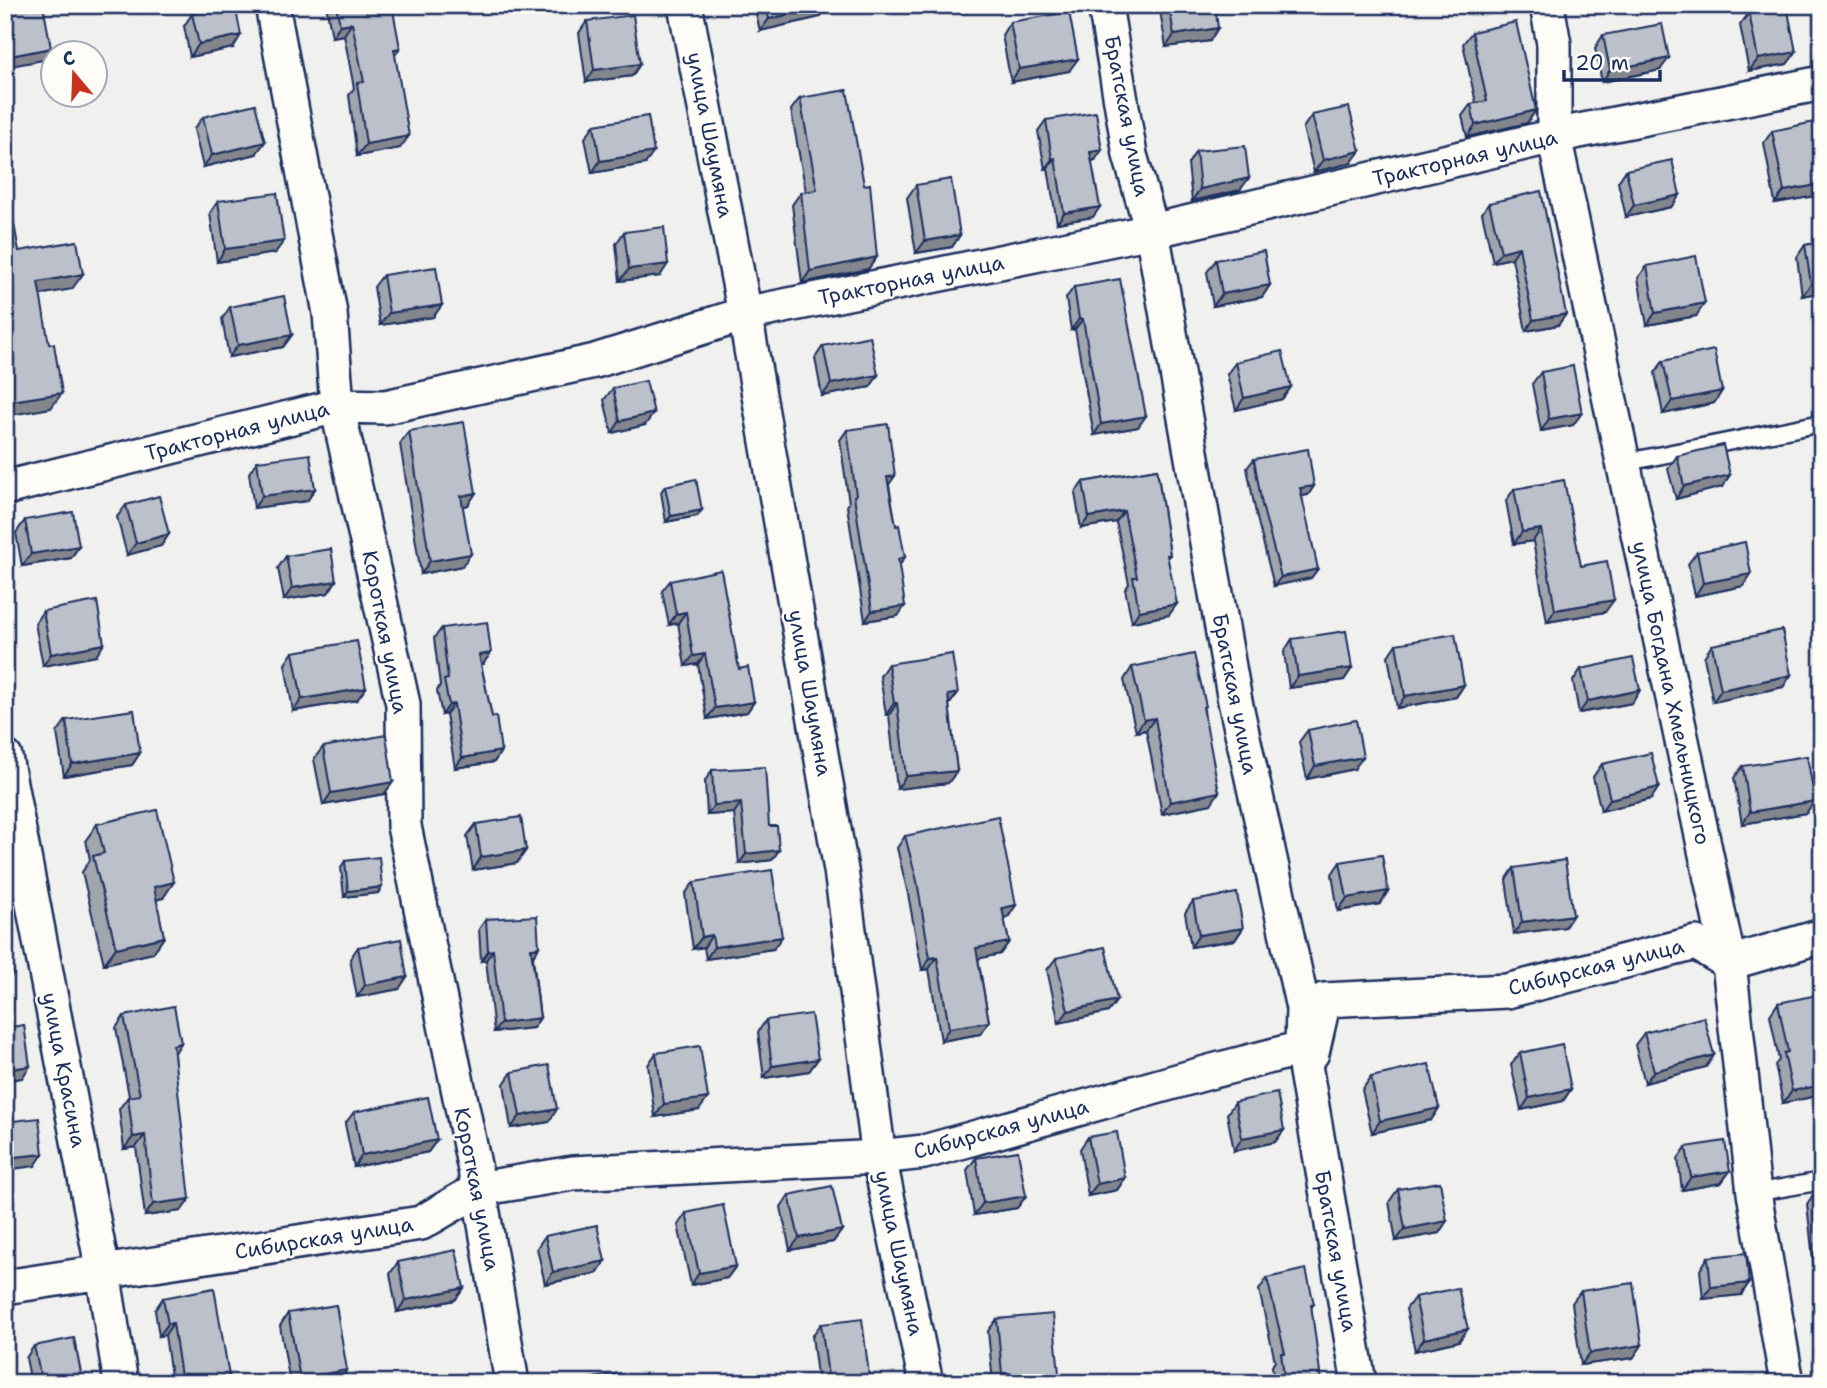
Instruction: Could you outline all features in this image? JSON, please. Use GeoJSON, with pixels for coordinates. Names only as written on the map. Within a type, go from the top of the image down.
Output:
{"type":"FeatureCollection","features":[{"type":"Feature","properties":{"kind":"street","name":"Короткая улица"},"geometry":{"type":"LineString","coordinates":[[272,5],[330,313],[337,406],[402,704],[404,826],[479,1189],[512,1383]]}},
{"type":"Feature","properties":{"kind":"street","name":"улица Шаумяна"},"geometry":{"type":"LineString","coordinates":[[685,5],[745,314],[841,870],[879,1157],[926,1383]]}},
{"type":"Feature","properties":{"kind":"street","name":"Братская улица"},"geometry":{"type":"LineString","coordinates":[[1105,5],[1130,155],[1152,232],[1235,701],[1303,1008],[1302,1048],[1359,1383]]}},
{"type":"Feature","properties":{"kind":"street","name":"улица Богдана Хмельницкого"},"geometry":{"type":"LineString","coordinates":[[1547,5],[1554,44],[1554,136],[1729,963],[1754,1193],[1787,1383]]}},
{"type":"Feature","properties":{"kind":"street","name":"Тракторная улица"},"geometry":{"type":"LineString","coordinates":[[5,488],[337,406],[385,407],[595,362],[745,314],[1152,232],[1554,136],[1822,83]]}},
{"type":"Feature","properties":{"kind":"street","name":"улица Красина"},"geometry":{"type":"LineString","coordinates":[[5,757],[103,1272],[121,1383]]}},
{"type":"Feature","properties":{"kind":"street"},"geometry":{"type":"LineString","coordinates":[[1729,963],[1822,936]]}},
{"type":"Feature","properties":{"kind":"street","name":"Сибирская улица"},"geometry":{"type":"LineString","coordinates":[[5,1287],[421,1223],[479,1189],[573,1173],[879,1157],[924,1152],[1302,1048],[1312,1053],[1324,1000],[1507,991],[1696,943],[1729,963]]}},
{"type":"Feature","properties":{"kind":"lane"},"geometry":{"type":"LineString","coordinates":[[1622,463],[1822,423]]}},
{"type":"Feature","properties":{"kind":"lane"},"geometry":{"type":"LineString","coordinates":[[1754,1193],[1822,1181]]}},
{"type":"Feature","properties":{"kind":"building"},"geometry":{"type":"Polygon","coordinates":[[[5,5],[43,5],[49,38],[38,38],[38,51],[5,57],[5,5]]]}},
{"type":"Feature","properties":{"kind":"building"},"geometry":{"type":"Polygon","coordinates":[[[235,5],[241,35],[199,44],[192,14],[235,5]]]}},
{"type":"Feature","properties":{"kind":"building"},"geometry":{"type":"Polygon","coordinates":[[[336,5],[392,5],[400,48],[394,49],[409,136],[366,144],[357,83],[364,82],[352,23],[340,25],[336,5]]]}},
{"type":"Feature","properties":{"kind":"building"},"geometry":{"type":"Polygon","coordinates":[[[766,5],[828,5],[769,19],[766,5]]]}},
{"type":"Feature","properties":{"kind":"building"},"geometry":{"type":"Polygon","coordinates":[[[1169,5],[1215,5],[1218,28],[1174,35],[1169,5]]]}},
{"type":"Feature","properties":{"kind":"building"},"geometry":{"type":"Polygon","coordinates":[[[1787,6],[1796,52],[1758,59],[1749,13],[1787,6]]]}},
{"type":"Feature","properties":{"kind":"building"},"geometry":{"type":"Polygon","coordinates":[[[1069,12],[1078,59],[1019,69],[1010,22],[1069,12]]]}},
{"type":"Feature","properties":{"kind":"building"},"geometry":{"type":"Polygon","coordinates":[[[633,15],[640,64],[594,70],[587,21],[633,15]]]}},
{"type":"Feature","properties":{"kind":"building"},"geometry":{"type":"Polygon","coordinates":[[[1516,22],[1536,110],[1475,125],[1471,104],[1487,101],[1472,32],[1516,22]]]}},
{"type":"Feature","properties":{"kind":"building"},"geometry":{"type":"Polygon","coordinates":[[[1662,24],[1669,58],[1610,70],[1603,35],[1662,24]]]}},
{"type":"Feature","properties":{"kind":"building"},"geometry":{"type":"Polygon","coordinates":[[[847,90],[864,185],[870,184],[877,257],[810,271],[801,192],[817,190],[800,98],[847,90]]]}},
{"type":"Feature","properties":{"kind":"building"},"geometry":{"type":"Polygon","coordinates":[[[255,104],[265,142],[212,155],[203,117],[255,104]]]}},
{"type":"Feature","properties":{"kind":"building"},"geometry":{"type":"Polygon","coordinates":[[[1349,107],[1360,151],[1323,160],[1312,115],[1349,107]]]}},
{"type":"Feature","properties":{"kind":"building"},"geometry":{"type":"Polygon","coordinates":[[[1096,112],[1102,150],[1090,152],[1100,207],[1064,213],[1046,120],[1096,112]]]}},
{"type":"Feature","properties":{"kind":"building"},"geometry":{"type":"Polygon","coordinates":[[[648,116],[654,152],[600,161],[594,125],[648,116]]]}},
{"type":"Feature","properties":{"kind":"building"},"geometry":{"type":"Polygon","coordinates":[[[1819,121],[1822,135],[1822,184],[1784,191],[1772,131],[1819,121]]]}},
{"type":"Feature","properties":{"kind":"building"},"geometry":{"type":"Polygon","coordinates":[[[1245,146],[1249,178],[1200,189],[1196,151],[1245,146]]]}},
{"type":"Feature","properties":{"kind":"building"},"geometry":{"type":"Polygon","coordinates":[[[1672,160],[1680,195],[1634,205],[1626,170],[1672,160]]]}},
{"type":"Feature","properties":{"kind":"building"},"geometry":{"type":"Polygon","coordinates":[[[5,175],[19,251],[77,241],[83,274],[38,282],[49,344],[54,344],[62,393],[5,402],[5,175]]]}},
{"type":"Feature","properties":{"kind":"building"},"geometry":{"type":"Polygon","coordinates":[[[951,179],[960,235],[925,241],[916,185],[951,179]]]}},
{"type":"Feature","properties":{"kind":"building"},"geometry":{"type":"Polygon","coordinates":[[[1541,191],[1566,314],[1533,320],[1519,247],[1501,252],[1489,203],[1541,191]]]}},
{"type":"Feature","properties":{"kind":"building"},"geometry":{"type":"Polygon","coordinates":[[[277,193],[284,241],[225,249],[218,201],[277,193]]]}},
{"type":"Feature","properties":{"kind":"building"},"geometry":{"type":"Polygon","coordinates":[[[664,227],[668,264],[629,269],[624,232],[664,227]]]}},
{"type":"Feature","properties":{"kind":"building"},"geometry":{"type":"Polygon","coordinates":[[[1822,242],[1822,282],[1811,284],[1805,245],[1822,242]]]}},
{"type":"Feature","properties":{"kind":"building"},"geometry":{"type":"Polygon","coordinates":[[[1264,251],[1270,285],[1222,294],[1216,260],[1264,251]]]}},
{"type":"Feature","properties":{"kind":"building"},"geometry":{"type":"Polygon","coordinates":[[[1696,256],[1705,303],[1655,313],[1647,266],[1696,256]]]}},
{"type":"Feature","properties":{"kind":"building"},"geometry":{"type":"Polygon","coordinates":[[[436,267],[442,305],[389,313],[383,275],[436,267]]]}},
{"type":"Feature","properties":{"kind":"building"},"geometry":{"type":"Polygon","coordinates":[[[1120,279],[1146,416],[1101,424],[1083,319],[1079,319],[1074,287],[1120,279]]]}},
{"type":"Feature","properties":{"kind":"building"},"geometry":{"type":"Polygon","coordinates":[[[284,296],[292,335],[238,345],[230,307],[284,296]]]}},
{"type":"Feature","properties":{"kind":"building"},"geometry":{"type":"Polygon","coordinates":[[[870,336],[878,375],[831,384],[823,346],[870,336]]]}},
{"type":"Feature","properties":{"kind":"building"},"geometry":{"type":"Polygon","coordinates":[[[1714,350],[1722,391],[1672,401],[1663,361],[1714,350]]]}},
{"type":"Feature","properties":{"kind":"building"},"geometry":{"type":"Polygon","coordinates":[[[1282,351],[1291,387],[1244,398],[1236,362],[1282,351]]]}},
{"type":"Feature","properties":{"kind":"building"},"geometry":{"type":"Polygon","coordinates":[[[1573,366],[1582,413],[1549,419],[1541,372],[1573,366]]]}},
{"type":"Feature","properties":{"kind":"building"},"geometry":{"type":"Polygon","coordinates":[[[646,381],[654,413],[620,421],[613,388],[646,381]]]}},
{"type":"Feature","properties":{"kind":"building"},"geometry":{"type":"Polygon","coordinates":[[[464,422],[476,493],[461,496],[471,554],[430,561],[409,431],[464,422]]]}},
{"type":"Feature","properties":{"kind":"building"},"geometry":{"type":"Polygon","coordinates":[[[888,424],[895,476],[887,477],[905,557],[898,559],[905,606],[872,611],[847,430],[888,424]]]}},
{"type":"Feature","properties":{"kind":"building"},"geometry":{"type":"Polygon","coordinates":[[[1723,445],[1730,475],[1684,486],[1677,456],[1723,445]]]}},
{"type":"Feature","properties":{"kind":"building"},"geometry":{"type":"Polygon","coordinates":[[[1308,449],[1314,486],[1300,488],[1318,569],[1281,577],[1262,505],[1254,459],[1308,449]]]}},
{"type":"Feature","properties":{"kind":"building"},"geometry":{"type":"Polygon","coordinates":[[[310,454],[315,489],[262,496],[257,461],[310,454]]]}},
{"type":"Feature","properties":{"kind":"building"},"geometry":{"type":"Polygon","coordinates":[[[1157,469],[1170,555],[1167,555],[1177,604],[1139,611],[1133,577],[1137,577],[1124,511],[1089,517],[1083,482],[1157,469]]]}},
{"type":"Feature","properties":{"kind":"building"},"geometry":{"type":"Polygon","coordinates":[[[696,479],[702,510],[671,516],[665,486],[696,479]]]}},
{"type":"Feature","properties":{"kind":"building"},"geometry":{"type":"Polygon","coordinates":[[[1564,480],[1581,566],[1607,561],[1614,600],[1555,610],[1541,529],[1522,532],[1514,489],[1564,480]]]}},
{"type":"Feature","properties":{"kind":"building"},"geometry":{"type":"Polygon","coordinates":[[[159,496],[169,534],[136,543],[126,505],[159,496]]]}},
{"type":"Feature","properties":{"kind":"building"},"geometry":{"type":"Polygon","coordinates":[[[73,512],[79,546],[31,554],[25,520],[73,512]]]}},
{"type":"Feature","properties":{"kind":"building"},"geometry":{"type":"Polygon","coordinates":[[[1745,542],[1751,574],[1703,583],[1697,552],[1745,542]]]}},
{"type":"Feature","properties":{"kind":"building"},"geometry":{"type":"Polygon","coordinates":[[[331,549],[336,581],[292,588],[286,556],[331,549]]]}},
{"type":"Feature","properties":{"kind":"building"},"geometry":{"type":"Polygon","coordinates":[[[721,570],[739,669],[748,667],[754,702],[715,708],[705,654],[693,656],[686,612],[676,614],[670,581],[721,570]]]}},
{"type":"Feature","properties":{"kind":"building"},"geometry":{"type":"Polygon","coordinates":[[[97,601],[104,644],[51,654],[43,611],[97,601]]]}},
{"type":"Feature","properties":{"kind":"building"},"geometry":{"type":"Polygon","coordinates":[[[487,622],[491,653],[479,655],[492,717],[496,716],[501,751],[462,758],[454,704],[449,705],[444,680],[448,679],[442,628],[487,622]]]}},
{"type":"Feature","properties":{"kind":"building"},"geometry":{"type":"Polygon","coordinates":[[[1782,630],[1791,675],[1721,690],[1712,645],[1782,630]]]}},
{"type":"Feature","properties":{"kind":"building"},"geometry":{"type":"Polygon","coordinates":[[[1346,631],[1352,668],[1298,676],[1292,639],[1346,631]]]}},
{"type":"Feature","properties":{"kind":"building"},"geometry":{"type":"Polygon","coordinates":[[[1455,634],[1464,685],[1405,696],[1396,644],[1455,634]]]}},
{"type":"Feature","properties":{"kind":"building"},"geometry":{"type":"Polygon","coordinates":[[[357,641],[366,688],[302,699],[293,652],[357,641]]]}},
{"type":"Feature","properties":{"kind":"building"},"geometry":{"type":"Polygon","coordinates":[[[952,654],[958,693],[948,695],[957,771],[906,776],[897,703],[894,703],[888,664],[952,654]]]}},
{"type":"Feature","properties":{"kind":"building"},"geometry":{"type":"Polygon","coordinates":[[[1194,654],[1206,706],[1203,707],[1219,792],[1170,802],[1155,718],[1144,720],[1132,667],[1194,654]]]}},
{"type":"Feature","properties":{"kind":"building"},"geometry":{"type":"Polygon","coordinates":[[[1633,658],[1640,690],[1588,701],[1581,669],[1633,658]]]}},
{"type":"Feature","properties":{"kind":"building"},"geometry":{"type":"Polygon","coordinates":[[[134,710],[140,753],[72,764],[66,720],[134,710]]]}},
{"type":"Feature","properties":{"kind":"building"},"geometry":{"type":"Polygon","coordinates":[[[1356,720],[1363,757],[1315,766],[1308,730],[1356,720]]]}},
{"type":"Feature","properties":{"kind":"building"},"geometry":{"type":"Polygon","coordinates":[[[386,735],[393,782],[331,793],[323,747],[386,735]]]}},
{"type":"Feature","properties":{"kind":"building"},"geometry":{"type":"Polygon","coordinates":[[[1651,753],[1659,787],[1610,799],[1602,764],[1651,753]]]}},
{"type":"Feature","properties":{"kind":"building"},"geometry":{"type":"Polygon","coordinates":[[[1807,756],[1815,801],[1750,812],[1743,766],[1807,756]]]}},
{"type":"Feature","properties":{"kind":"building"},"geometry":{"type":"Polygon","coordinates":[[[765,767],[769,826],[777,826],[779,850],[746,854],[741,803],[714,805],[712,770],[765,767]]]}},
{"type":"Feature","properties":{"kind":"building"},"geometry":{"type":"Polygon","coordinates":[[[157,810],[174,882],[154,887],[164,937],[116,948],[93,856],[104,853],[97,824],[157,810]]]}},
{"type":"Feature","properties":{"kind":"building"},"geometry":{"type":"Polygon","coordinates":[[[998,816],[1016,905],[1002,908],[1009,942],[976,948],[989,1022],[949,1028],[937,957],[930,958],[917,881],[905,836],[998,816]]]}},
{"type":"Feature","properties":{"kind":"building"},"geometry":{"type":"Polygon","coordinates":[[[521,817],[526,850],[481,857],[476,824],[521,817]]]}},
{"type":"Feature","properties":{"kind":"building"},"geometry":{"type":"Polygon","coordinates":[[[1382,855],[1388,891],[1347,898],[1340,862],[1382,855]]]}},
{"type":"Feature","properties":{"kind":"building"},"geometry":{"type":"Polygon","coordinates":[[[379,857],[382,887],[348,891],[345,861],[379,857]]]}},
{"type":"Feature","properties":{"kind":"building"},"geometry":{"type":"Polygon","coordinates":[[[1565,860],[1573,915],[1522,922],[1514,868],[1565,860]]]}},
{"type":"Feature","properties":{"kind":"building"},"geometry":{"type":"Polygon","coordinates":[[[772,870],[782,937],[714,947],[712,935],[702,937],[694,882],[772,870]]]}},
{"type":"Feature","properties":{"kind":"building"},"geometry":{"type":"Polygon","coordinates":[[[1237,893],[1243,928],[1199,935],[1193,901],[1237,893]]]}},
{"type":"Feature","properties":{"kind":"building"},"geometry":{"type":"Polygon","coordinates":[[[537,916],[539,947],[531,948],[540,1018],[501,1023],[493,950],[488,951],[486,919],[537,916]]]}},
{"type":"Feature","properties":{"kind":"building"},"geometry":{"type":"Polygon","coordinates":[[[5,926],[13,974],[5,975],[5,926]]]}},
{"type":"Feature","properties":{"kind":"building"},"geometry":{"type":"Polygon","coordinates":[[[401,939],[407,977],[365,985],[358,947],[401,939]]]}},
{"type":"Feature","properties":{"kind":"building"},"geometry":{"type":"Polygon","coordinates":[[[1105,947],[1117,1000],[1068,1011],[1056,958],[1105,947]]]}},
{"type":"Feature","properties":{"kind":"building"},"geometry":{"type":"Polygon","coordinates":[[[1822,994],[1822,1085],[1792,1091],[1784,1053],[1788,1052],[1778,1003],[1822,994]]]}},
{"type":"Feature","properties":{"kind":"building"},"geometry":{"type":"Polygon","coordinates":[[[174,1006],[181,1043],[173,1045],[190,1199],[153,1204],[145,1135],[133,1137],[128,1097],[140,1095],[124,1016],[174,1006]]]}},
{"type":"Feature","properties":{"kind":"building"},"geometry":{"type":"Polygon","coordinates":[[[811,1014],[818,1059],[772,1066],[766,1020],[811,1014]]]}},
{"type":"Feature","properties":{"kind":"building"},"geometry":{"type":"Polygon","coordinates":[[[1704,1017],[1714,1055],[1654,1071],[1644,1033],[1704,1017]]]}},
{"type":"Feature","properties":{"kind":"building"},"geometry":{"type":"Polygon","coordinates":[[[24,1025],[30,1066],[5,1070],[5,1028],[24,1025]]]}},
{"type":"Feature","properties":{"kind":"building"},"geometry":{"type":"Polygon","coordinates":[[[1562,1044],[1571,1089],[1529,1098],[1520,1053],[1562,1044]]]}},
{"type":"Feature","properties":{"kind":"building"},"geometry":{"type":"Polygon","coordinates":[[[700,1046],[708,1098],[664,1104],[656,1053],[700,1046]]]}},
{"type":"Feature","properties":{"kind":"building"},"geometry":{"type":"Polygon","coordinates":[[[1429,1064],[1439,1108],[1380,1121],[1371,1077],[1429,1064]]]}},
{"type":"Feature","properties":{"kind":"building"},"geometry":{"type":"Polygon","coordinates":[[[549,1065],[557,1109],[520,1116],[512,1072],[549,1065]]]}},
{"type":"Feature","properties":{"kind":"building"},"geometry":{"type":"Polygon","coordinates":[[[1277,1093],[1284,1130],[1242,1138],[1235,1102],[1277,1093]]]}},
{"type":"Feature","properties":{"kind":"building"},"geometry":{"type":"Polygon","coordinates":[[[428,1097],[437,1140],[362,1155],[354,1112],[428,1097]]]}},
{"type":"Feature","properties":{"kind":"building"},"geometry":{"type":"Polygon","coordinates":[[[39,1118],[43,1154],[5,1158],[5,1122],[39,1118]]]}},
{"type":"Feature","properties":{"kind":"building"},"geometry":{"type":"Polygon","coordinates":[[[1117,1132],[1125,1178],[1097,1184],[1088,1137],[1117,1132]]]}},
{"type":"Feature","properties":{"kind":"building"},"geometry":{"type":"Polygon","coordinates":[[[1725,1141],[1730,1171],[1691,1177],[1686,1147],[1725,1141]]]}},
{"type":"Feature","properties":{"kind":"building"},"geometry":{"type":"Polygon","coordinates":[[[1018,1151],[1026,1196],[983,1203],[976,1158],[1018,1151]]]}},
{"type":"Feature","properties":{"kind":"building"},"geometry":{"type":"Polygon","coordinates":[[[1440,1182],[1447,1221],[1405,1229],[1398,1189],[1440,1182]]]}},
{"type":"Feature","properties":{"kind":"building"},"geometry":{"type":"Polygon","coordinates":[[[832,1186],[842,1230],[799,1238],[789,1195],[832,1186]]]}},
{"type":"Feature","properties":{"kind":"building"},"geometry":{"type":"Polygon","coordinates":[[[1822,1191],[1822,1246],[1815,1192],[1822,1191]]]}},
{"type":"Feature","properties":{"kind":"building"},"geometry":{"type":"Polygon","coordinates":[[[723,1205],[736,1266],[699,1273],[686,1213],[723,1205]]]}},
{"type":"Feature","properties":{"kind":"building"},"geometry":{"type":"Polygon","coordinates":[[[597,1225],[605,1261],[553,1272],[545,1236],[597,1225]]]}},
{"type":"Feature","properties":{"kind":"building"},"geometry":{"type":"Polygon","coordinates":[[[456,1250],[464,1288],[406,1300],[398,1262],[456,1250]]]}},
{"type":"Feature","properties":{"kind":"building"},"geometry":{"type":"Polygon","coordinates":[[[1746,1253],[1749,1283],[1711,1287],[1708,1257],[1746,1253]]]}},
{"type":"Feature","properties":{"kind":"building"},"geometry":{"type":"Polygon","coordinates":[[[1306,1269],[1314,1304],[1311,1304],[1321,1380],[1285,1383],[1281,1353],[1285,1353],[1267,1278],[1306,1269]]]}},
{"type":"Feature","properties":{"kind":"building"},"geometry":{"type":"Polygon","coordinates":[[[1633,1283],[1642,1345],[1590,1353],[1581,1291],[1633,1283]]]}},
{"type":"Feature","properties":{"kind":"building"},"geometry":{"type":"Polygon","coordinates":[[[214,1288],[229,1376],[182,1383],[173,1323],[168,1324],[163,1298],[214,1288]]]}},
{"type":"Feature","properties":{"kind":"building"},"geometry":{"type":"Polygon","coordinates":[[[1458,1288],[1468,1329],[1424,1339],[1415,1297],[1458,1288]]]}},
{"type":"Feature","properties":{"kind":"building"},"geometry":{"type":"Polygon","coordinates":[[[336,1305],[347,1370],[300,1378],[288,1313],[336,1305]]]}},
{"type":"Feature","properties":{"kind":"building"},"geometry":{"type":"Polygon","coordinates":[[[1053,1314],[1060,1383],[1011,1383],[1009,1373],[1002,1373],[997,1319],[1053,1314]]]}},
{"type":"Feature","properties":{"kind":"building"},"geometry":{"type":"Polygon","coordinates":[[[862,1319],[870,1383],[829,1383],[821,1324],[862,1319]]]}},
{"type":"Feature","properties":{"kind":"building"},"geometry":{"type":"Polygon","coordinates":[[[74,1338],[83,1383],[42,1383],[34,1346],[74,1338]]]}},
{"type":"Feature","properties":{"kind":"building"},"geometry":{"type":"Polygon","coordinates":[[[620,1373],[622,1383],[571,1383],[571,1382],[620,1373]]]}}]}
